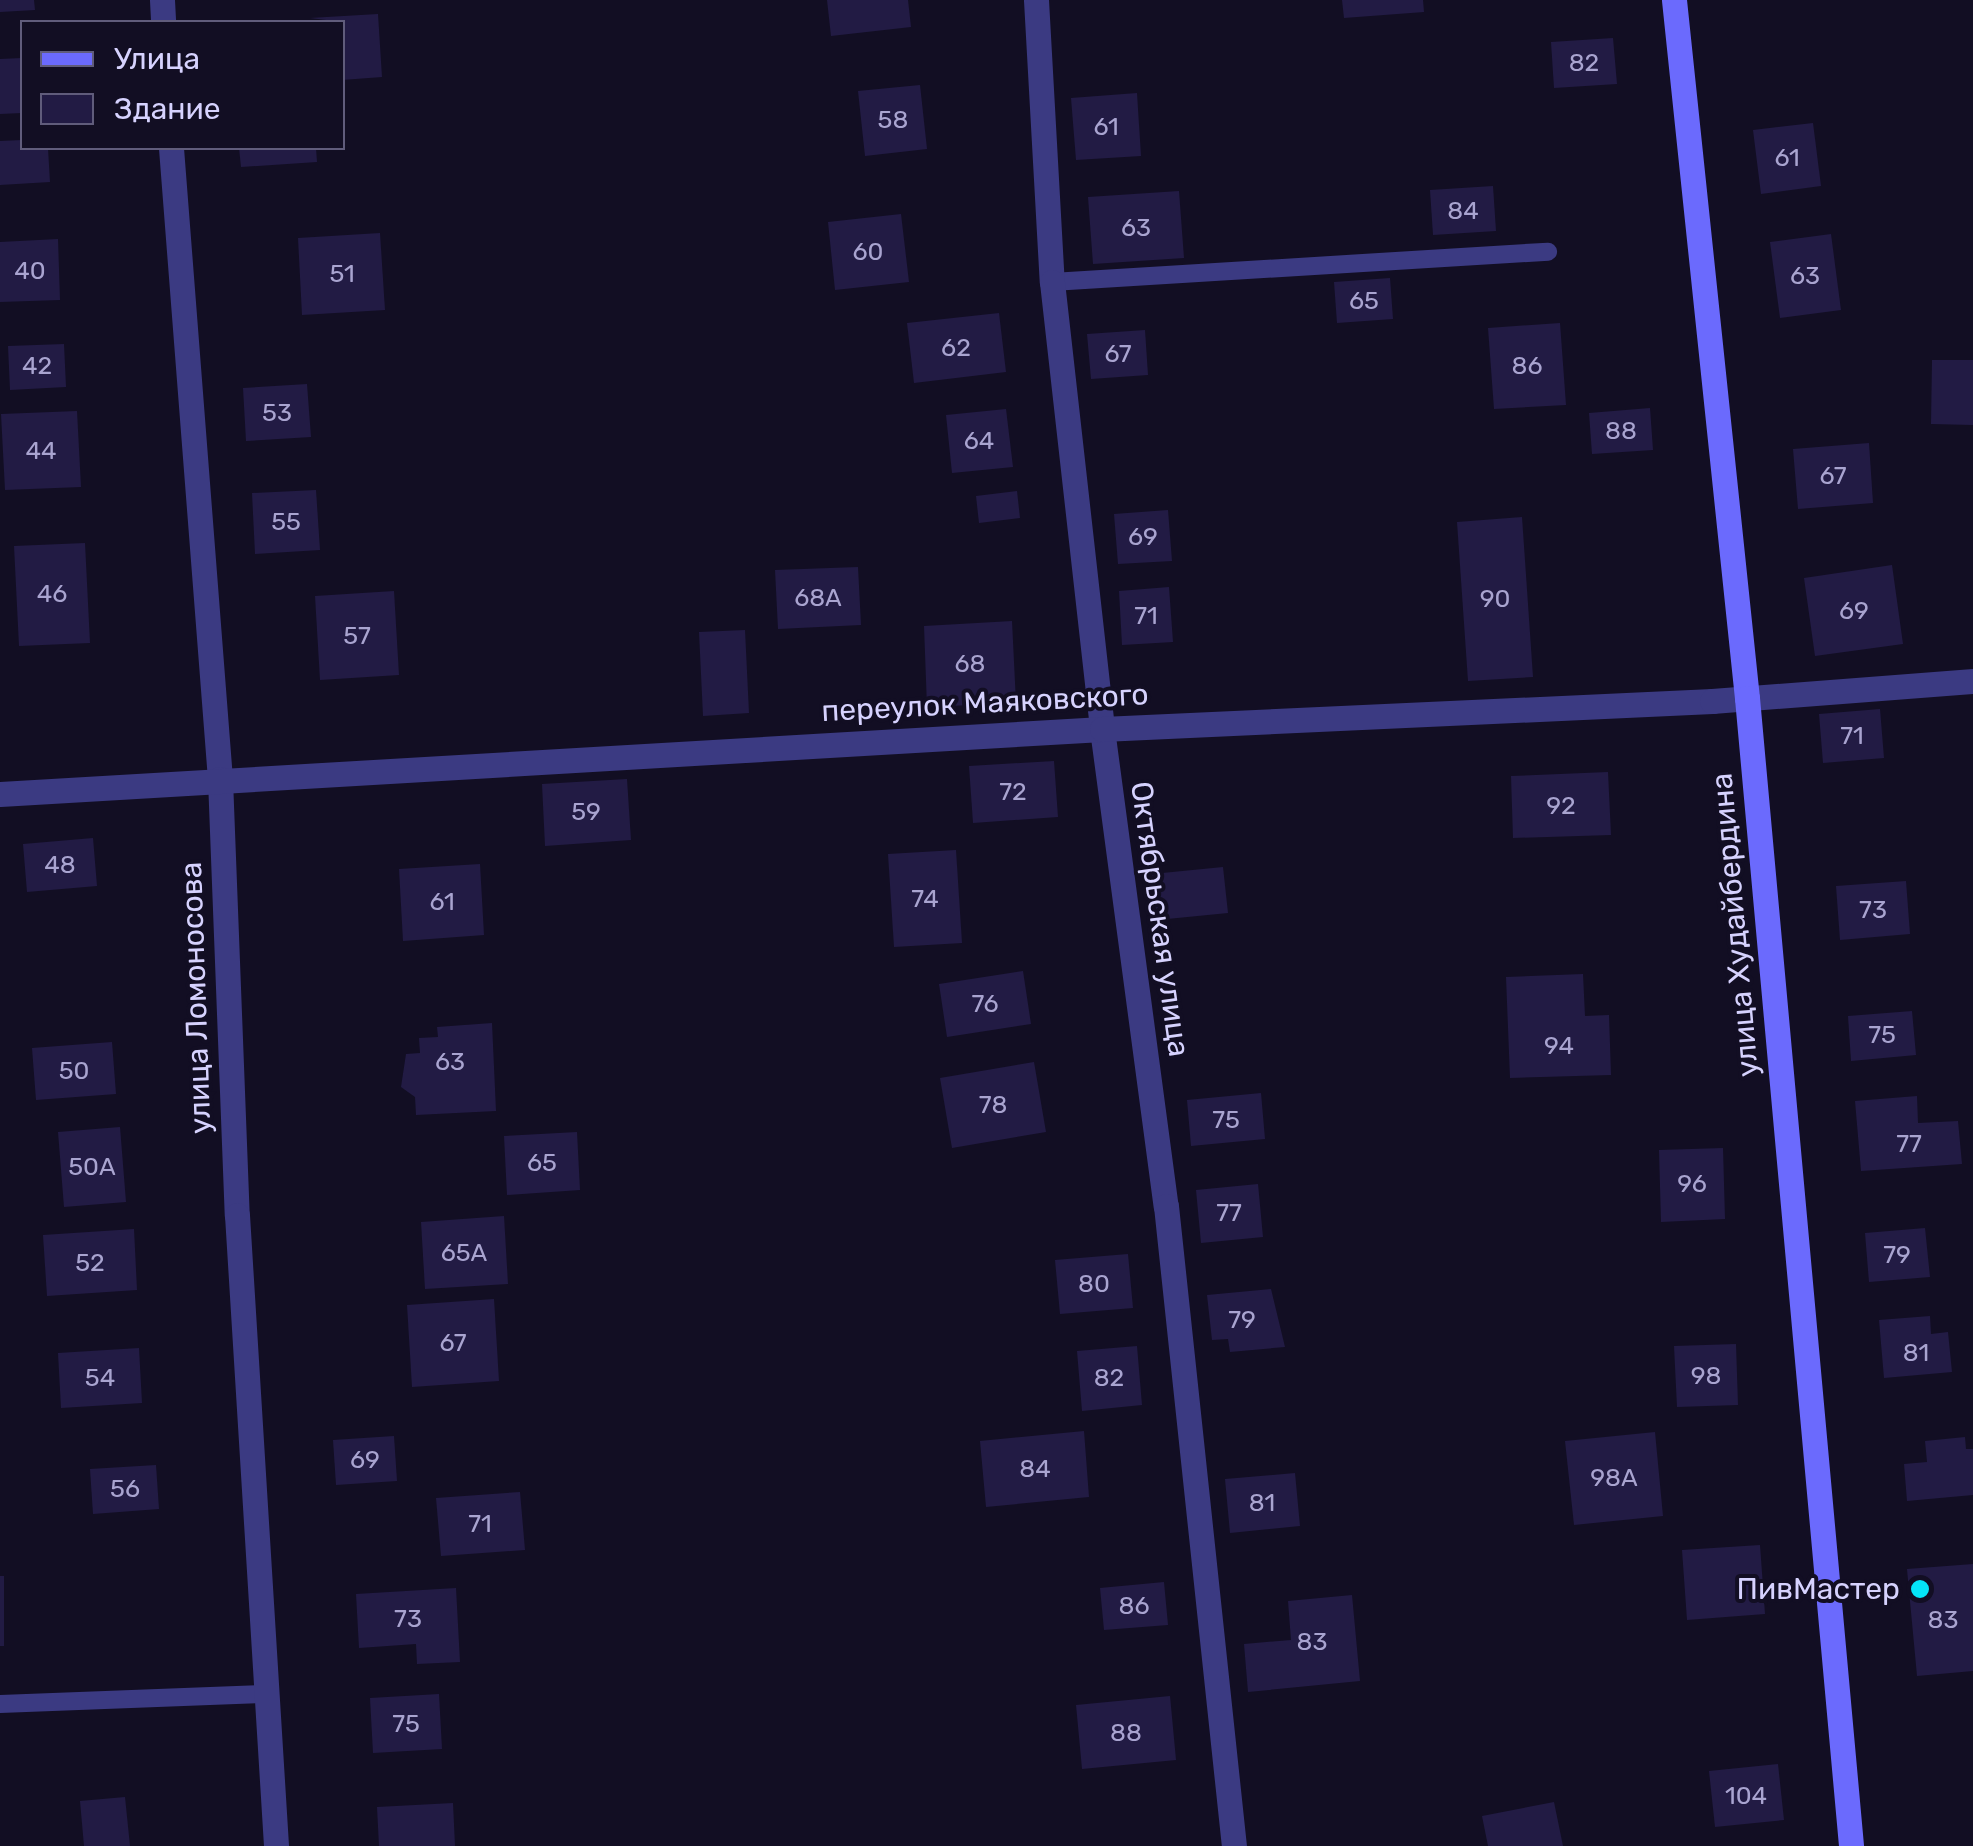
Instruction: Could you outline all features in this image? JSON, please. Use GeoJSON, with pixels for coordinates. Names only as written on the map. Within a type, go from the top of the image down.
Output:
{"type":"FeatureCollection","features":[{"type":"Feature","properties":{"kind":"street","name":"Октябрьская улица"},"geometry":{"type":"LineString","coordinates":[[1036,0],[1052,282],[1102,728],[1166,1206],[1234,1846]]}},
{"type":"Feature","properties":{"kind":"street","name":"улица Худайбердина"},"geometry":{"type":"LineString","coordinates":[[1674,0],[1747,698],[1851,1846]]}},
{"type":"Feature","properties":{"kind":"street","name":"улица Ломоносова"},"geometry":{"type":"LineString","coordinates":[[171,150],[220,779],[264,1694],[276,1846]]}},
{"type":"Feature","properties":{"kind":"street","name":"переулок Маяковского"},"geometry":{"type":"LineString","coordinates":[[0,794],[1102,728],[1747,698],[1973,681]]}},
{"type":"Feature","properties":{"kind":"lane"},"geometry":{"type":"LineString","coordinates":[[1052,282],[1548,252]]}},
{"type":"Feature","properties":{"kind":"lane"},"geometry":{"type":"LineString","coordinates":[[0,1704],[264,1694]]}},
{"type":"Feature","properties":{"kind":"building"},"geometry":{"type":"Polygon","coordinates":[[[0,0],[34,0],[35,10],[0,12],[0,0]]]}},
{"type":"Feature","properties":{"kind":"building"},"geometry":{"type":"Polygon","coordinates":[[[827,0],[908,0],[911,27],[831,36],[827,0]]]}},
{"type":"Feature","properties":{"kind":"building"},"geometry":{"type":"Polygon","coordinates":[[[1342,0],[1423,0],[1424,12],[1344,18],[1342,0]]]}},
{"type":"Feature","properties":{"kind":"building"},"geometry":{"type":"Polygon","coordinates":[[[378,14],[382,77],[345,80],[345,20],[310,18],[378,14]]]}},
{"type":"Feature","properties":{"kind":"building"},"geometry":{"type":"Polygon","coordinates":[[[1613,38],[1617,84],[1554,88],[1551,42],[1613,38]]]}},
{"type":"Feature","properties":{"kind":"building"},"geometry":{"type":"Polygon","coordinates":[[[20,58],[20,113],[0,114],[0,59],[20,58]]]}},
{"type":"Feature","properties":{"kind":"building"},"geometry":{"type":"Polygon","coordinates":[[[920,85],[927,149],[865,156],[858,91],[920,85]]]}},
{"type":"Feature","properties":{"kind":"building"},"geometry":{"type":"Polygon","coordinates":[[[1137,93],[1141,156],[1076,160],[1071,98],[1137,93]]]}},
{"type":"Feature","properties":{"kind":"building"},"geometry":{"type":"Polygon","coordinates":[[[1813,123],[1821,186],[1761,194],[1753,130],[1813,123]]]}},
{"type":"Feature","properties":{"kind":"building"},"geometry":{"type":"Polygon","coordinates":[[[20,140],[20,150],[48,150],[50,182],[0,185],[0,141],[20,140]]]}},
{"type":"Feature","properties":{"kind":"building"},"geometry":{"type":"Polygon","coordinates":[[[239,150],[316,150],[317,162],[241,167],[239,150]]]}},
{"type":"Feature","properties":{"kind":"building"},"geometry":{"type":"Polygon","coordinates":[[[1493,186],[1496,231],[1433,235],[1430,190],[1493,186]]]}},
{"type":"Feature","properties":{"kind":"building"},"geometry":{"type":"Polygon","coordinates":[[[1179,191],[1184,258],[1093,264],[1088,197],[1179,191]]]}},
{"type":"Feature","properties":{"kind":"building"},"geometry":{"type":"Polygon","coordinates":[[[901,214],[909,282],[835,290],[828,222],[901,214]]]}},
{"type":"Feature","properties":{"kind":"building"},"geometry":{"type":"Polygon","coordinates":[[[380,233],[385,310],[302,315],[298,238],[380,233]]]}},
{"type":"Feature","properties":{"kind":"building"},"geometry":{"type":"Polygon","coordinates":[[[1831,234],[1841,310],[1780,318],[1770,242],[1831,234]]]}},
{"type":"Feature","properties":{"kind":"building"},"geometry":{"type":"Polygon","coordinates":[[[58,239],[60,300],[0,302],[0,242],[58,239]]]}},
{"type":"Feature","properties":{"kind":"building"},"geometry":{"type":"Polygon","coordinates":[[[1390,278],[1393,319],[1337,323],[1334,282],[1390,278]]]}},
{"type":"Feature","properties":{"kind":"building"},"geometry":{"type":"Polygon","coordinates":[[[999,313],[1006,372],[914,383],[907,323],[999,313]]]}},
{"type":"Feature","properties":{"kind":"building"},"geometry":{"type":"Polygon","coordinates":[[[1560,323],[1566,405],[1494,409],[1488,328],[1560,323]]]}},
{"type":"Feature","properties":{"kind":"building"},"geometry":{"type":"Polygon","coordinates":[[[1145,330],[1148,375],[1091,379],[1087,334],[1145,330]]]}},
{"type":"Feature","properties":{"kind":"building"},"geometry":{"type":"Polygon","coordinates":[[[64,344],[66,387],[10,390],[8,346],[64,344]]]}},
{"type":"Feature","properties":{"kind":"building"},"geometry":{"type":"Polygon","coordinates":[[[1932,360],[1973,360],[1973,425],[1931,424],[1932,360]]]}},
{"type":"Feature","properties":{"kind":"building"},"geometry":{"type":"Polygon","coordinates":[[[307,384],[311,437],[246,441],[243,388],[307,384]]]}},
{"type":"Feature","properties":{"kind":"building"},"geometry":{"type":"Polygon","coordinates":[[[1650,408],[1653,450],[1592,454],[1589,413],[1650,408]]]}},
{"type":"Feature","properties":{"kind":"building"},"geometry":{"type":"Polygon","coordinates":[[[1006,409],[1013,467],[952,473],[946,415],[1006,409]]]}},
{"type":"Feature","properties":{"kind":"building"},"geometry":{"type":"Polygon","coordinates":[[[77,411],[81,487],[5,490],[1,414],[77,411]]]}},
{"type":"Feature","properties":{"kind":"building"},"geometry":{"type":"Polygon","coordinates":[[[1869,443],[1873,503],[1798,509],[1793,449],[1869,443]]]}},
{"type":"Feature","properties":{"kind":"building"},"geometry":{"type":"Polygon","coordinates":[[[316,490],[320,550],[255,554],[252,493],[316,490]]]}},
{"type":"Feature","properties":{"kind":"building"},"geometry":{"type":"Polygon","coordinates":[[[1017,491],[1020,518],[979,523],[976,496],[1017,491]]]}},
{"type":"Feature","properties":{"kind":"building"},"geometry":{"type":"Polygon","coordinates":[[[1168,510],[1172,561],[1118,564],[1114,514],[1168,510]]]}},
{"type":"Feature","properties":{"kind":"building"},"geometry":{"type":"Polygon","coordinates":[[[1522,517],[1533,677],[1468,681],[1457,522],[1522,517]]]}},
{"type":"Feature","properties":{"kind":"building"},"geometry":{"type":"Polygon","coordinates":[[[85,543],[90,643],[19,646],[14,546],[85,543]]]}},
{"type":"Feature","properties":{"kind":"building"},"geometry":{"type":"Polygon","coordinates":[[[1892,565],[1903,644],[1815,656],[1804,578],[1892,565]]]}},
{"type":"Feature","properties":{"kind":"building"},"geometry":{"type":"Polygon","coordinates":[[[858,567],[861,625],[778,629],[775,570],[858,567]]]}},
{"type":"Feature","properties":{"kind":"building"},"geometry":{"type":"Polygon","coordinates":[[[1169,587],[1173,642],[1122,645],[1119,591],[1169,587]]]}},
{"type":"Feature","properties":{"kind":"building"},"geometry":{"type":"Polygon","coordinates":[[[394,591],[399,675],[320,680],[315,596],[394,591]]]}},
{"type":"Feature","properties":{"kind":"building"},"geometry":{"type":"Polygon","coordinates":[[[1012,621],[1016,703],[927,707],[924,626],[1012,621]]]}},
{"type":"Feature","properties":{"kind":"building"},"geometry":{"type":"Polygon","coordinates":[[[745,630],[749,713],[703,716],[699,632],[745,630]]]}},
{"type":"Feature","properties":{"kind":"building"},"geometry":{"type":"Polygon","coordinates":[[[1880,709],[1884,758],[1823,763],[1819,714],[1880,709]]]}},
{"type":"Feature","properties":{"kind":"building"},"geometry":{"type":"Polygon","coordinates":[[[1054,761],[1058,817],[973,823],[969,766],[1054,761]]]}},
{"type":"Feature","properties":{"kind":"building"},"geometry":{"type":"Polygon","coordinates":[[[1608,772],[1611,835],[1513,838],[1511,776],[1608,772]]]}},
{"type":"Feature","properties":{"kind":"building"},"geometry":{"type":"Polygon","coordinates":[[[627,779],[631,840],[545,846],[542,784],[627,779]]]}},
{"type":"Feature","properties":{"kind":"building"},"geometry":{"type":"Polygon","coordinates":[[[93,838],[97,886],[27,892],[23,844],[93,838]]]}},
{"type":"Feature","properties":{"kind":"building"},"geometry":{"type":"Polygon","coordinates":[[[956,850],[962,943],[894,947],[888,854],[956,850]]]}},
{"type":"Feature","properties":{"kind":"building"},"geometry":{"type":"Polygon","coordinates":[[[480,864],[484,935],[403,941],[399,869],[480,864]]]}},
{"type":"Feature","properties":{"kind":"building"},"geometry":{"type":"Polygon","coordinates":[[[1223,867],[1228,913],[1157,920],[1152,874],[1223,867]]]}},
{"type":"Feature","properties":{"kind":"building"},"geometry":{"type":"Polygon","coordinates":[[[1906,881],[1910,934],[1840,940],[1836,886],[1906,881]]]}},
{"type":"Feature","properties":{"kind":"building"},"geometry":{"type":"Polygon","coordinates":[[[1023,971],[1031,1024],[947,1037],[939,984],[1023,971]]]}},
{"type":"Feature","properties":{"kind":"building"},"geometry":{"type":"Polygon","coordinates":[[[1583,974],[1585,1016],[1609,1015],[1611,1075],[1510,1078],[1506,977],[1583,974]]]}},
{"type":"Feature","properties":{"kind":"building"},"geometry":{"type":"Polygon","coordinates":[[[1912,1011],[1916,1055],[1851,1061],[1848,1016],[1912,1011]]]}},
{"type":"Feature","properties":{"kind":"building"},"geometry":{"type":"Polygon","coordinates":[[[492,1023],[496,1111],[416,1115],[415,1097],[401,1087],[406,1054],[420,1053],[419,1038],[438,1037],[437,1027],[492,1023]]]}},
{"type":"Feature","properties":{"kind":"building"},"geometry":{"type":"Polygon","coordinates":[[[112,1042],[116,1094],[36,1100],[32,1048],[112,1042]]]}},
{"type":"Feature","properties":{"kind":"building"},"geometry":{"type":"Polygon","coordinates":[[[1034,1062],[1046,1132],[952,1148],[940,1078],[1034,1062]]]}},
{"type":"Feature","properties":{"kind":"building"},"geometry":{"type":"Polygon","coordinates":[[[1261,1093],[1265,1139],[1191,1146],[1187,1100],[1261,1093]]]}},
{"type":"Feature","properties":{"kind":"building"},"geometry":{"type":"Polygon","coordinates":[[[1917,1096],[1918,1123],[1958,1121],[1962,1164],[1861,1171],[1855,1101],[1917,1096]]]}},
{"type":"Feature","properties":{"kind":"building"},"geometry":{"type":"Polygon","coordinates":[[[120,1127],[126,1202],[64,1207],[58,1132],[120,1127]]]}},
{"type":"Feature","properties":{"kind":"building"},"geometry":{"type":"Polygon","coordinates":[[[577,1132],[580,1190],[507,1195],[504,1136],[577,1132]]]}},
{"type":"Feature","properties":{"kind":"building"},"geometry":{"type":"Polygon","coordinates":[[[1723,1148],[1725,1219],[1661,1222],[1659,1150],[1723,1148]]]}},
{"type":"Feature","properties":{"kind":"building"},"geometry":{"type":"Polygon","coordinates":[[[1258,1184],[1263,1237],[1201,1243],[1196,1190],[1258,1184]]]}},
{"type":"Feature","properties":{"kind":"building"},"geometry":{"type":"Polygon","coordinates":[[[504,1216],[508,1284],[425,1289],[421,1222],[504,1216]]]}},
{"type":"Feature","properties":{"kind":"building"},"geometry":{"type":"Polygon","coordinates":[[[1925,1228],[1930,1277],[1869,1282],[1865,1233],[1925,1228]]]}},
{"type":"Feature","properties":{"kind":"building"},"geometry":{"type":"Polygon","coordinates":[[[134,1229],[137,1290],[47,1296],[43,1235],[134,1229]]]}},
{"type":"Feature","properties":{"kind":"building"},"geometry":{"type":"Polygon","coordinates":[[[1128,1254],[1133,1308],[1060,1314],[1055,1260],[1128,1254]]]}},
{"type":"Feature","properties":{"kind":"building"},"geometry":{"type":"Polygon","coordinates":[[[1271,1289],[1285,1347],[1230,1352],[1228,1339],[1212,1340],[1207,1295],[1271,1289]]]}},
{"type":"Feature","properties":{"kind":"building"},"geometry":{"type":"Polygon","coordinates":[[[494,1299],[499,1381],[412,1387],[407,1305],[494,1299]]]}},
{"type":"Feature","properties":{"kind":"building"},"geometry":{"type":"Polygon","coordinates":[[[1930,1316],[1931,1334],[1948,1332],[1952,1372],[1884,1378],[1879,1320],[1930,1316]]]}},
{"type":"Feature","properties":{"kind":"building"},"geometry":{"type":"Polygon","coordinates":[[[1736,1344],[1738,1405],[1677,1407],[1674,1346],[1736,1344]]]}},
{"type":"Feature","properties":{"kind":"building"},"geometry":{"type":"Polygon","coordinates":[[[1137,1346],[1142,1405],[1082,1411],[1077,1351],[1137,1346]]]}},
{"type":"Feature","properties":{"kind":"building"},"geometry":{"type":"Polygon","coordinates":[[[139,1348],[142,1403],[61,1408],[58,1353],[139,1348]]]}},
{"type":"Feature","properties":{"kind":"building"},"geometry":{"type":"Polygon","coordinates":[[[1084,1431],[1089,1497],[986,1507],[980,1441],[1084,1431]]]}},
{"type":"Feature","properties":{"kind":"building"},"geometry":{"type":"Polygon","coordinates":[[[1655,1432],[1663,1516],[1574,1525],[1565,1441],[1655,1432]]]}},
{"type":"Feature","properties":{"kind":"building"},"geometry":{"type":"Polygon","coordinates":[[[394,1436],[397,1481],[336,1485],[333,1440],[394,1436]]]}},
{"type":"Feature","properties":{"kind":"building"},"geometry":{"type":"Polygon","coordinates":[[[1965,1437],[1966,1449],[1973,1449],[1973,1495],[1907,1501],[1904,1464],[1927,1462],[1925,1441],[1965,1437]]]}},
{"type":"Feature","properties":{"kind":"building"},"geometry":{"type":"Polygon","coordinates":[[[156,1465],[159,1509],[93,1514],[90,1469],[156,1465]]]}},
{"type":"Feature","properties":{"kind":"building"},"geometry":{"type":"Polygon","coordinates":[[[1295,1473],[1300,1526],[1230,1533],[1225,1479],[1295,1473]]]}},
{"type":"Feature","properties":{"kind":"building"},"geometry":{"type":"Polygon","coordinates":[[[520,1492],[525,1550],[441,1556],[436,1498],[520,1492]]]}},
{"type":"Feature","properties":{"kind":"building"},"geometry":{"type":"Polygon","coordinates":[[[1760,1545],[1765,1614],[1687,1620],[1682,1550],[1760,1545]]]}},
{"type":"Feature","properties":{"kind":"building"},"geometry":{"type":"Polygon","coordinates":[[[1973,1564],[1973,1671],[1917,1676],[1907,1569],[1973,1564]]]}},
{"type":"Feature","properties":{"kind":"building"},"geometry":{"type":"Polygon","coordinates":[[[0,1576],[4,1576],[4,1646],[0,1646],[0,1576]]]}},
{"type":"Feature","properties":{"kind":"building"},"geometry":{"type":"Polygon","coordinates":[[[1164,1582],[1168,1625],[1104,1630],[1100,1588],[1164,1582]]]}},
{"type":"Feature","properties":{"kind":"building"},"geometry":{"type":"Polygon","coordinates":[[[456,1588],[460,1662],[417,1664],[416,1644],[359,1648],[356,1594],[456,1588]]]}},
{"type":"Feature","properties":{"kind":"building"},"geometry":{"type":"Polygon","coordinates":[[[1352,1595],[1360,1681],[1248,1692],[1244,1644],[1291,1640],[1288,1601],[1352,1595]]]}},
{"type":"Feature","properties":{"kind":"building"},"geometry":{"type":"Polygon","coordinates":[[[439,1694],[442,1749],[373,1753],[370,1698],[439,1694]]]}},
{"type":"Feature","properties":{"kind":"building"},"geometry":{"type":"Polygon","coordinates":[[[1170,1696],[1176,1760],[1082,1769],[1076,1705],[1170,1696]]]}},
{"type":"Feature","properties":{"kind":"building"},"geometry":{"type":"Polygon","coordinates":[[[1778,1764],[1784,1820],[1715,1827],[1709,1771],[1778,1764]]]}},
{"type":"Feature","properties":{"kind":"building"},"geometry":{"type":"Polygon","coordinates":[[[125,1797],[130,1846],[84,1846],[80,1801],[125,1797]]]}},
{"type":"Feature","properties":{"kind":"building"},"geometry":{"type":"Polygon","coordinates":[[[1554,1802],[1563,1846],[1488,1846],[1482,1816],[1554,1802]]]}},
{"type":"Feature","properties":{"kind":"building"},"geometry":{"type":"Polygon","coordinates":[[[453,1803],[455,1846],[379,1846],[377,1807],[453,1803]]]}},
{"type":"Feature","properties":{"kind":"place","name":"ПивМастер"},"geometry":{"type":"Point","coordinates":[1920,1589]}}]}
